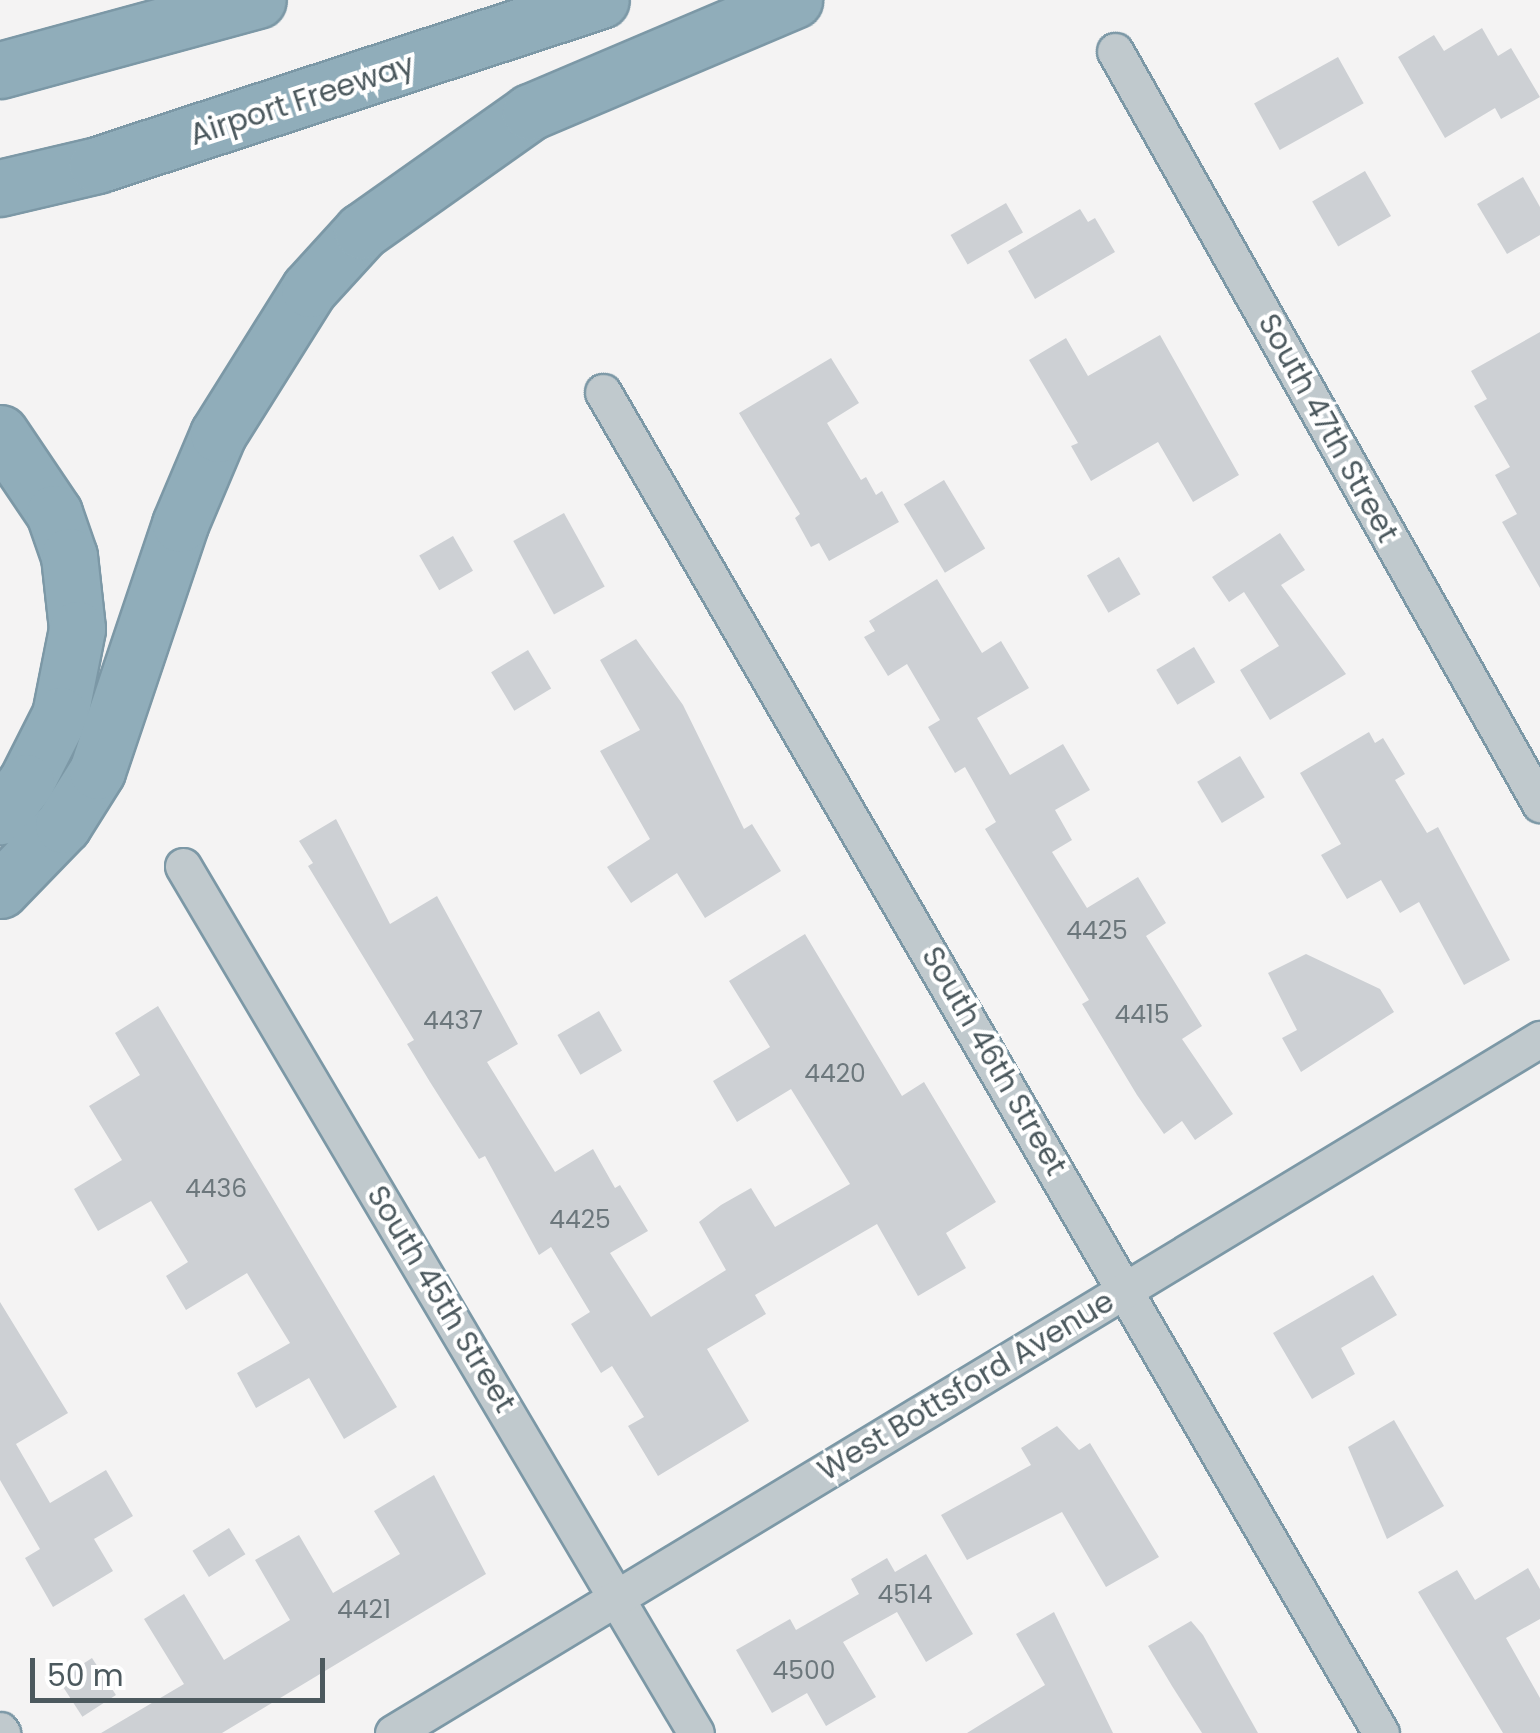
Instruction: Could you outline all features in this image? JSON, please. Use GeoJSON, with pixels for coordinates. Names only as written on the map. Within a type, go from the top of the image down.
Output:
{"type":"FeatureCollection","features":[{"type":"Feature","properties":{"kind":"highway"},"geometry":{"type":"LineString","coordinates":[[0,70],[258,0]]}},
{"type":"Feature","properties":{"kind":"highway","name":"Airport Freeway"},"geometry":{"type":"LineString","coordinates":[[0,188],[116,159],[601,0]]}},
{"type":"Feature","properties":{"kind":"highway"},"geometry":{"type":"LineString","coordinates":[[0,890],[62,824],[97,771],[218,434],[309,289],[362,231],[474,145],[530,112],[794,0]]}},
{"type":"Feature","properties":{"kind":"highway"},"geometry":{"type":"LineString","coordinates":[[0,432],[54,513],[69,556],[77,629],[60,715],[26,782],[0,816]]}},
{"type":"Feature","properties":{"kind":"street","name":"South 47th Street"},"geometry":{"type":"LineString","coordinates":[[1116,51],[1540,804]]}},
{"type":"Feature","properties":{"kind":"street","name":"South 46th Street"},"geometry":{"type":"LineString","coordinates":[[604,392],[1381,1733]]}},
{"type":"Feature","properties":{"kind":"street","name":"South 45th Street"},"geometry":{"type":"LineString","coordinates":[[184,866],[696,1733]]}},
{"type":"Feature","properties":{"kind":"street","name":"West Bottsford Avenue"},"geometry":{"type":"LineString","coordinates":[[392,1733],[1540,1039]]}},
{"type":"Feature","properties":{"kind":"building"},"geometry":{"type":"Polygon","coordinates":[[[1482,28],[1498,56],[1511,48],[1540,97],[1501,119],[1495,108],[1445,138],[1398,57],[1434,35],[1444,51],[1482,28]]]}},
{"type":"Feature","properties":{"kind":"building"},"geometry":{"type":"Polygon","coordinates":[[[1338,57],[1364,103],[1280,150],[1254,104],[1338,57]]]}},
{"type":"Feature","properties":{"kind":"building"},"geometry":{"type":"Polygon","coordinates":[[[1365,171],[1391,216],[1338,247],[1312,202],[1365,171]]]}},
{"type":"Feature","properties":{"kind":"building"},"geometry":{"type":"Polygon","coordinates":[[[1523,177],[1540,207],[1540,235],[1507,254],[1477,204],[1523,177]]]}},
{"type":"Feature","properties":{"kind":"building"},"geometry":{"type":"Polygon","coordinates":[[[1006,203],[1023,232],[968,264],[951,235],[1006,203]]]}},
{"type":"Feature","properties":{"kind":"building"},"geometry":{"type":"Polygon","coordinates":[[[1080,209],[1088,222],[1095,218],[1115,252],[1035,299],[1008,251],[1080,209]]]}},
{"type":"Feature","properties":{"kind":"building"},"geometry":{"type":"Polygon","coordinates":[[[1540,332],[1540,588],[1502,522],[1517,514],[1495,475],[1510,467],[1474,406],[1487,399],[1471,371],[1540,332]]]}},
{"type":"Feature","properties":{"kind":"building"},"geometry":{"type":"Polygon","coordinates":[[[1160,335],[1239,475],[1193,502],[1158,442],[1091,481],[1071,446],[1078,443],[1029,360],[1066,338],[1088,376],[1160,335]]]}},
{"type":"Feature","properties":{"kind":"building"},"geometry":{"type":"Polygon","coordinates":[[[831,358],[859,403],[827,423],[861,480],[866,477],[876,495],[882,491],[899,522],[829,561],[819,543],[811,547],[795,518],[800,514],[739,413],[831,358]]]}},
{"type":"Feature","properties":{"kind":"building"},"geometry":{"type":"Polygon","coordinates":[[[944,480],[985,549],[945,573],[904,504],[944,480]]]}},
{"type":"Feature","properties":{"kind":"building"},"geometry":{"type":"Polygon","coordinates":[[[564,513],[605,586],[554,615],[513,541],[564,513]]]}},
{"type":"Feature","properties":{"kind":"building"},"geometry":{"type":"Polygon","coordinates":[[[1280,533],[1305,570],[1281,585],[1346,674],[1270,720],[1240,670],[1279,646],[1244,592],[1229,602],[1212,577],[1280,533]]]}},
{"type":"Feature","properties":{"kind":"building"},"geometry":{"type":"Polygon","coordinates":[[[453,536],[473,571],[439,590],[419,556],[453,536]]]}},
{"type":"Feature","properties":{"kind":"building"},"geometry":{"type":"Polygon","coordinates":[[[1119,557],[1140,594],[1108,613],[1087,576],[1119,557]]]}},
{"type":"Feature","properties":{"kind":"building"},"geometry":{"type":"Polygon","coordinates":[[[937,579],[982,653],[1001,641],[1029,688],[977,718],[1010,775],[1063,744],[1090,790],[1055,810],[1072,840],[1052,852],[1087,908],[1138,877],[1166,923],[1146,936],[1202,1026],[1182,1039],[1233,1114],[1195,1140],[1182,1121],[1164,1134],[1137,1095],[1082,1004],[1089,1000],[985,829],[996,822],[965,767],[955,773],[928,727],[940,720],[907,664],[888,676],[864,637],[875,631],[869,621],[937,579]]]}},
{"type":"Feature","properties":{"kind":"building"},"geometry":{"type":"Polygon","coordinates":[[[636,639],[683,705],[744,829],[752,824],[781,871],[705,918],[677,873],[631,903],[607,867],[650,839],[600,751],[640,730],[600,660],[636,639]]]}},
{"type":"Feature","properties":{"kind":"building"},"geometry":{"type":"Polygon","coordinates":[[[1194,647],[1215,682],[1177,705],[1156,670],[1194,647]]]}},
{"type":"Feature","properties":{"kind":"building"},"geometry":{"type":"Polygon","coordinates":[[[528,650],[551,689],[514,711],[491,672],[528,650]]]}},
{"type":"Feature","properties":{"kind":"building"},"geometry":{"type":"Polygon","coordinates":[[[1369,732],[1375,743],[1383,738],[1405,774],[1395,780],[1427,833],[1438,827],[1510,960],[1464,985],[1419,902],[1400,913],[1381,880],[1347,899],[1321,855],[1341,844],[1300,773],[1369,732]]]}},
{"type":"Feature","properties":{"kind":"building"},"geometry":{"type":"Polygon","coordinates":[[[1240,756],[1265,797],[1222,823],[1197,782],[1240,756]]]}},
{"type":"Feature","properties":{"kind":"building"},"geometry":{"type":"Polygon","coordinates":[[[336,819],[390,924],[437,896],[518,1044],[487,1062],[555,1172],[593,1149],[615,1188],[620,1185],[648,1231],[610,1253],[651,1317],[726,1270],[699,1222],[721,1205],[751,1188],[775,1227],[850,1184],[791,1089],[737,1122],[713,1081],[770,1047],[729,981],[805,934],[902,1096],[924,1082],[996,1202],[946,1233],[966,1268],[918,1296],[877,1224],[755,1295],[766,1314],[707,1349],[749,1421],[658,1476],[628,1426],[644,1417],[612,1366],[601,1373],[571,1324],[590,1312],[551,1247],[539,1255],[485,1156],[479,1159],[407,1044],[414,1040],[308,866],[313,863],[299,841],[336,819]]]}},
{"type":"Feature","properties":{"kind":"building"},"geometry":{"type":"Polygon","coordinates":[[[1306,954],[1380,989],[1394,1012],[1301,1072],[1282,1038],[1297,1030],[1268,973],[1306,954]]]}},
{"type":"Feature","properties":{"kind":"building"},"geometry":{"type":"Polygon","coordinates":[[[158,1006],[397,1407],[344,1439],[309,1378],[256,1408],[237,1373],[290,1343],[247,1273],[186,1310],[166,1276],[188,1262],[151,1201],[98,1231],[74,1189],[122,1160],[89,1106],[140,1075],[115,1033],[158,1006]]]}},
{"type":"Feature","properties":{"kind":"building"},"geometry":{"type":"Polygon","coordinates":[[[599,1011],[622,1051],[580,1075],[557,1035],[599,1011]]]}},
{"type":"Feature","properties":{"kind":"building"},"geometry":{"type":"Polygon","coordinates":[[[1373,1275],[1397,1315],[1341,1348],[1355,1374],[1312,1399],[1273,1333],[1373,1275]]]}},
{"type":"Feature","properties":{"kind":"building"},"geometry":{"type":"Polygon","coordinates":[[[0,1302],[68,1413],[16,1444],[50,1503],[106,1470],[133,1516],[94,1539],[113,1571],[53,1607],[25,1558],[40,1549],[0,1480],[0,1302]]]}},
{"type":"Feature","properties":{"kind":"building"},"geometry":{"type":"Polygon","coordinates":[[[1394,1420],[1444,1506],[1387,1539],[1348,1447],[1394,1420]]]}},
{"type":"Feature","properties":{"kind":"building"},"geometry":{"type":"Polygon","coordinates":[[[1057,1426],[1079,1450],[1090,1443],[1159,1557],[1106,1587],[1062,1512],[967,1560],[941,1515],[1031,1465],[1021,1448],[1057,1426]]]}},
{"type":"Feature","properties":{"kind":"building"},"geometry":{"type":"Polygon","coordinates":[[[434,1475],[486,1574],[222,1733],[101,1733],[184,1684],[144,1619],[184,1594],[224,1660],[290,1620],[255,1560],[299,1535],[333,1593],[400,1554],[374,1511],[434,1475]]]}},
{"type":"Feature","properties":{"kind":"building"},"geometry":{"type":"Polygon","coordinates":[[[229,1528],[245,1554],[209,1577],[193,1551],[229,1528]]]}},
{"type":"Feature","properties":{"kind":"building"},"geometry":{"type":"Polygon","coordinates":[[[926,1554],[973,1634],[926,1662],[897,1612],[843,1642],[876,1697],[826,1726],[807,1693],[772,1713],[736,1650],[790,1619],[796,1630],[859,1594],[851,1579],[887,1558],[895,1572],[926,1554]]]}},
{"type":"Feature","properties":{"kind":"building"},"geometry":{"type":"Polygon","coordinates":[[[1528,1568],[1540,1589],[1540,1619],[1506,1638],[1540,1698],[1540,1733],[1503,1733],[1418,1592],[1457,1570],[1475,1600],[1528,1568]]]}},
{"type":"Feature","properties":{"kind":"building"},"geometry":{"type":"Polygon","coordinates":[[[1054,1612],[1113,1733],[967,1733],[1045,1685],[1016,1634],[1054,1612]]]}},
{"type":"Feature","properties":{"kind":"building"},"geometry":{"type":"Polygon","coordinates":[[[1191,1621],[1203,1635],[1258,1733],[1202,1733],[1148,1646],[1191,1621]]]}},
{"type":"Feature","properties":{"kind":"building"},"geometry":{"type":"Polygon","coordinates":[[[92,1658],[116,1695],[82,1717],[58,1680],[92,1658]]]}}]}
